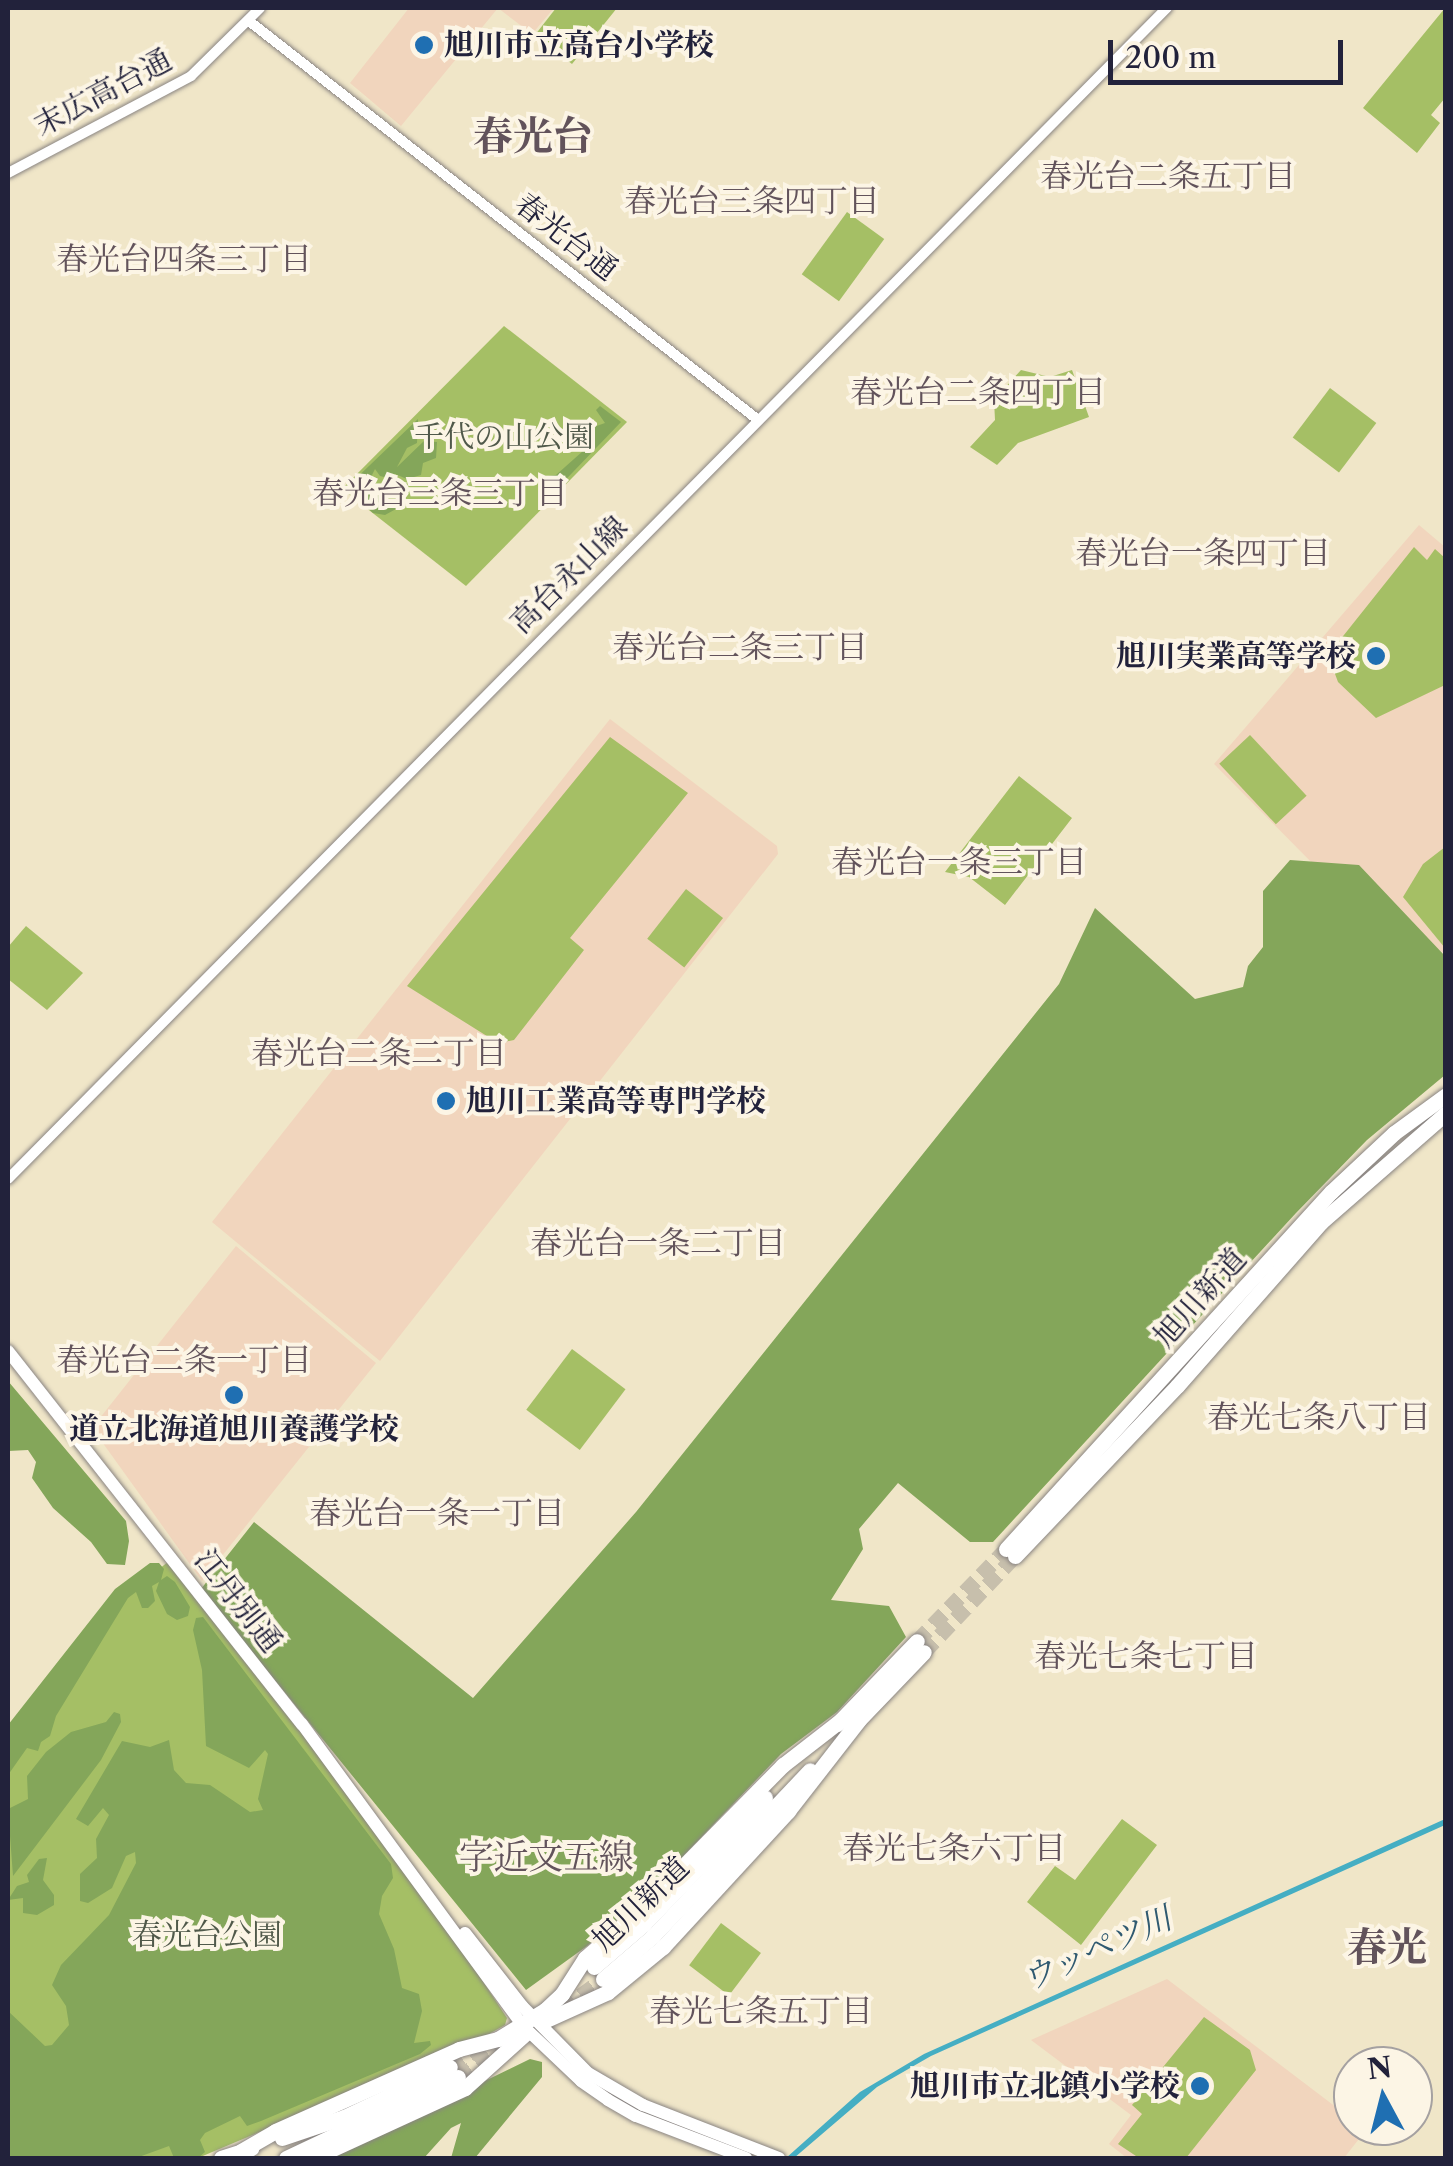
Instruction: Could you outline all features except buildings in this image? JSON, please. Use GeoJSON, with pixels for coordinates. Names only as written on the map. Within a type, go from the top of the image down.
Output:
{"type":"FeatureCollection","features":[{"type":"Feature","properties":{"kind":"highway","name":"旭川新道"},"geometry":{"type":"LineString","coordinates":[[1446,1095],[1394,1133],[1331,1192],[1011,1553],[1177,1386],[1321,1222],[1446,1113]]}},
{"type":"Feature","properties":{"kind":"highway","name":"旭川新道"},"geometry":{"type":"LineString","coordinates":[[599,1973],[921,1646]]}},
{"type":"Feature","properties":{"kind":"highway"},"geometry":{"type":"LineString","coordinates":[[299,2158],[324,2153],[465,2088],[562,1994],[585,1958],[637,1914],[783,1764],[850,1720]]}},
{"type":"Feature","properties":{"kind":"highway"},"geometry":{"type":"LineString","coordinates":[[241,2152],[302,2119],[459,2049],[498,2040],[608,1992],[662,1946],[788,1811],[850,1720]]}},
{"type":"Feature","properties":{"kind":"highway"},"geometry":{"type":"LineString","coordinates":[[221,2158],[344,2116],[454,2072],[286,2158]]}},
{"type":"Feature","properties":{"kind":"main road","name":"江丹別通"},"geometry":{"type":"LineString","coordinates":[[8,1351],[530,2025],[584,2077],[636,2116],[746,2158]]}},
{"type":"Feature","properties":{"kind":"main road","name":"江丹別通"},"geometry":{"type":"LineString","coordinates":[[584,2077],[642,2105],[780,2158]]}},
{"type":"Feature","properties":{"kind":"street","name":"末広高台通"},"geometry":{"type":"LineString","coordinates":[[8,173],[190,76],[260,8]]}},
{"type":"Feature","properties":{"kind":"street","name":"高台永山線"},"geometry":{"type":"LineString","coordinates":[[8,1179],[1167,8]]}},
{"type":"Feature","properties":{"kind":"street","name":"春光台通"},"geometry":{"type":"LineString","coordinates":[[250,21],[757,419]]}},
{"type":"Feature","properties":{"kind":"shaded area","name":"旭川市立高台小学校"},"geometry":{"type":"Polygon","coordinates":[[[409,8],[498,8],[401,126],[350,83],[409,8]]]}},
{"type":"Feature","properties":{"kind":"shaded area","name":"旭川市立高台小学校"},"geometry":{"type":"Polygon","coordinates":[[[498,8],[554,8],[532,34],[498,8]]]}},
{"type":"Feature","properties":{"kind":"shaded area","name":"旭川実業高等学校"},"geometry":{"type":"Polygon","coordinates":[[[1419,525],[1445,547],[1445,954],[1329,880],[1214,764],[1419,525]]]}},
{"type":"Feature","properties":{"kind":"shaded area","name":"旭川工業高等専門学校"},"geometry":{"type":"Polygon","coordinates":[[[610,719],[777,846],[778,854],[380,1361],[212,1222],[610,719]]]}},
{"type":"Feature","properties":{"kind":"shaded area","name":"道立北海道旭川養護学校"},"geometry":{"type":"Polygon","coordinates":[[[236,1246],[376,1363],[202,1581],[92,1428],[236,1246]]]}},
{"type":"Feature","properties":{"kind":"shaded area","name":"旭川市立北鎮小学校"},"geometry":{"type":"Polygon","coordinates":[[[1167,1979],[1333,2105],[1333,2146],[1353,2146],[1344,2158],[1127,2158],[1109,2144],[1131,2115],[1031,2040],[1167,1979]]]}},
{"type":"Feature","properties":{"kind":"green space"},"geometry":{"type":"Polygon","coordinates":[[[556,8],[617,8],[572,64],[535,35],[556,8]]]}},
{"type":"Feature","properties":{"kind":"green space"},"geometry":{"type":"Polygon","coordinates":[[[1445,8],[1445,98],[1431,115],[1440,123],[1417,153],[1363,108],[1445,8]]]}},
{"type":"Feature","properties":{"kind":"green space"},"geometry":{"type":"Polygon","coordinates":[[[847,212],[884,239],[839,301],[802,274],[847,212]]]}},
{"type":"Feature","properties":{"kind":"green space","name":"千代の山公園"},"geometry":{"type":"Polygon","coordinates":[[[504,326],[627,422],[466,586],[342,489],[504,326]]]}},
{"type":"Feature","properties":{"kind":"green space"},"geometry":{"type":"Polygon","coordinates":[[[1021,370],[1050,377],[1072,370],[1089,417],[1018,443],[997,465],[970,447],[995,420],[994,400],[1021,370]]]}},
{"type":"Feature","properties":{"kind":"green space"},"geometry":{"type":"Polygon","coordinates":[[[1330,388],[1376,423],[1339,472],[1293,438],[1330,388]]]}},
{"type":"Feature","properties":{"kind":"green space"},"geometry":{"type":"Polygon","coordinates":[[[600,406],[621,422],[549,497],[542,492],[548,476],[556,475],[592,443],[588,429],[605,423],[596,410],[600,406]]]}},
{"type":"Feature","properties":{"kind":"green space"},"geometry":{"type":"Polygon","coordinates":[[[418,419],[417,443],[407,448],[397,467],[424,441],[437,442],[436,458],[423,463],[421,475],[407,479],[395,474],[392,479],[380,476],[375,469],[365,489],[388,499],[396,509],[385,515],[373,513],[346,488],[418,419]]]}},
{"type":"Feature","properties":{"kind":"green space"},"geometry":{"type":"Polygon","coordinates":[[[1414,547],[1427,560],[1435,549],[1445,558],[1445,685],[1376,718],[1338,682],[1328,655],[1414,547]]]}},
{"type":"Feature","properties":{"kind":"green space"},"geometry":{"type":"Polygon","coordinates":[[[1250,735],[1307,796],[1276,824],[1219,764],[1250,735]]]}},
{"type":"Feature","properties":{"kind":"green space"},"geometry":{"type":"Polygon","coordinates":[[[610,737],[688,793],[570,938],[584,950],[514,1040],[498,1043],[407,986],[610,737]]]}},
{"type":"Feature","properties":{"kind":"green space"},"geometry":{"type":"Polygon","coordinates":[[[1019,776],[1072,818],[1005,905],[969,877],[945,872],[1019,776]]]}},
{"type":"Feature","properties":{"kind":"green space"},"geometry":{"type":"Polygon","coordinates":[[[1445,847],[1445,948],[1403,897],[1423,864],[1445,847]]]}},
{"type":"Feature","properties":{"kind":"green space"},"geometry":{"type":"Polygon","coordinates":[[[1290,860],[1359,865],[1445,956],[1445,1075],[1367,1140],[1296,1213],[993,1542],[970,1542],[898,1483],[859,1529],[863,1549],[831,1600],[889,1606],[906,1637],[837,1712],[781,1754],[648,1893],[587,1946],[526,1990],[201,1589],[254,1522],[473,1698],[636,1512],[1059,984],[1095,908],[1195,999],[1243,987],[1248,966],[1263,947],[1263,891],[1290,860]]]}},
{"type":"Feature","properties":{"kind":"green space"},"geometry":{"type":"Polygon","coordinates":[[[686,889],[723,918],[684,968],[647,939],[686,889]]]}},
{"type":"Feature","properties":{"kind":"green space"},"geometry":{"type":"Polygon","coordinates":[[[26,926],[83,973],[47,1010],[8,979],[8,947],[26,926]]]}},
{"type":"Feature","properties":{"kind":"green space"},"geometry":{"type":"Polygon","coordinates":[[[572,1349],[626,1389],[580,1450],[526,1410],[572,1349]]]}},
{"type":"Feature","properties":{"kind":"green space"},"geometry":{"type":"Polygon","coordinates":[[[8,1381],[126,1521],[129,1541],[125,1565],[107,1564],[91,1542],[53,1508],[32,1478],[36,1462],[28,1450],[8,1451],[8,1381]]]}},
{"type":"Feature","properties":{"kind":"green space","name":"春光台公園"},"geometry":{"type":"Polygon","coordinates":[[[169,1561],[421,1887],[507,2018],[505,2025],[482,2038],[198,2158],[8,2158],[8,1751],[127,1595],[169,1561]]]}},
{"type":"Feature","properties":{"kind":"green space"},"geometry":{"type":"Polygon","coordinates":[[[150,1563],[159,1563],[164,1569],[161,1580],[167,1576],[175,1582],[190,1607],[188,1616],[177,1620],[167,1614],[156,1591],[159,1582],[152,1586],[155,1601],[148,1608],[142,1608],[136,1592],[128,1598],[56,1716],[50,1736],[41,1742],[38,1751],[27,1748],[8,1775],[8,1725],[115,1589],[150,1563]]]}},
{"type":"Feature","properties":{"kind":"green space","name":"春光台公園"},"geometry":{"type":"Polygon","coordinates":[[[203,1617],[391,1864],[393,1878],[382,1896],[379,1914],[394,1949],[402,1988],[419,1994],[422,2011],[414,2043],[430,2041],[431,2045],[420,2054],[261,2121],[247,2126],[240,2116],[205,2133],[200,2140],[205,2152],[198,2158],[174,2158],[169,2146],[136,2158],[8,2158],[8,2011],[45,2046],[52,2045],[69,2025],[66,2006],[52,1985],[61,1965],[109,1915],[136,1863],[135,1852],[126,1856],[112,1888],[88,1903],[80,1901],[80,1874],[97,1858],[96,1839],[109,1815],[103,1808],[88,1826],[76,1819],[122,1741],[150,1747],[169,1740],[174,1770],[186,1783],[210,1785],[250,1812],[263,1810],[258,1799],[268,1754],[265,1750],[249,1768],[206,1746],[202,1670],[193,1630],[196,1618],[203,1617]]]}},
{"type":"Feature","properties":{"kind":"green space"},"geometry":{"type":"Polygon","coordinates":[[[114,1712],[120,1714],[121,1722],[101,1760],[13,1876],[8,1809],[28,1799],[27,1776],[46,1752],[71,1732],[106,1722],[114,1712]]]}},
{"type":"Feature","properties":{"kind":"green space"},"geometry":{"type":"Polygon","coordinates":[[[1122,1819],[1157,1845],[1081,1945],[1027,1902],[1055,1866],[1075,1880],[1122,1819]]]}},
{"type":"Feature","properties":{"kind":"green space"},"geometry":{"type":"Polygon","coordinates":[[[47,1858],[43,1880],[54,1895],[54,1905],[37,1915],[23,1913],[23,1898],[8,1900],[17,1886],[29,1882],[27,1875],[39,1859],[47,1858]]]}},
{"type":"Feature","properties":{"kind":"green space"},"geometry":{"type":"Polygon","coordinates":[[[721,1923],[761,1953],[729,1995],[689,1965],[721,1923]]]}},
{"type":"Feature","properties":{"kind":"green space"},"geometry":{"type":"Polygon","coordinates":[[[1204,2017],[1250,2050],[1256,2070],[1186,2158],[1139,2158],[1118,2144],[1142,2114],[1132,2105],[1204,2017]]]}},
{"type":"Feature","properties":{"kind":"green space"},"geometry":{"type":"Polygon","coordinates":[[[530,2059],[542,2062],[542,2077],[475,2158],[451,2158],[461,2123],[451,2128],[424,2158],[326,2158],[530,2059]]]}},
{"type":"Feature","properties":{"kind":"water"},"geometry":{"type":"Polygon","coordinates":[[[1445,1819],[1445,1825],[931,2056],[877,2087],[794,2158],[786,2158],[860,2092],[924,2054],[1445,1819]]]}},
{"type":"Feature","properties":{"kind":"tunnel"},"geometry":{"type":"LineString","coordinates":[[917,1641],[1006,1549]]}},
{"type":"Feature","properties":{"kind":"tunnel"},"geometry":{"type":"LineString","coordinates":[[924,1652],[1015,1556]]}},
{"type":"Feature","properties":{"kind":"tunnel"},"geometry":{"type":"LineString","coordinates":[[562,2009],[603,1979]]}},
{"type":"Feature","properties":{"kind":"tunnel"},"geometry":{"type":"LineString","coordinates":[[450,2067],[484,2044]]}},
{"type":"Feature","properties":{"kind":"tunnel"},"geometry":{"type":"LineString","coordinates":[[458,2077],[501,2049]]}},
{"type":"Feature","properties":{"kind":"place","name":"旭川市立高台小学校"},"geometry":{"type":"Point","coordinates":[424,45]}},
{"type":"Feature","properties":{"kind":"place","name":"旭川実業高等学校"},"geometry":{"type":"Point","coordinates":[1376,656]}},
{"type":"Feature","properties":{"kind":"place","name":"旭川工業高等専門学校"},"geometry":{"type":"Point","coordinates":[446,1101]}},
{"type":"Feature","properties":{"kind":"place","name":"道立北海道旭川養護学校"},"geometry":{"type":"Point","coordinates":[234,1395]}},
{"type":"Feature","properties":{"kind":"place","name":"旭川市立北鎮小学校"},"geometry":{"type":"Point","coordinates":[1200,2086]}},
{"type":"Feature","properties":{"kind":"district","name":"春光台"},"geometry":{"type":"Point","coordinates":[533,136]}},
{"type":"Feature","properties":{"kind":"district","name":"春光台二条五丁目"},"geometry":{"type":"Point","coordinates":[1168,176]}},
{"type":"Feature","properties":{"kind":"district","name":"春光台三条四丁目"},"geometry":{"type":"Point","coordinates":[752,201]}},
{"type":"Feature","properties":{"kind":"district","name":"春光台四条三丁目"},"geometry":{"type":"Point","coordinates":[184,259]}},
{"type":"Feature","properties":{"kind":"district","name":"春光台二条四丁目"},"geometry":{"type":"Point","coordinates":[978,392]}},
{"type":"Feature","properties":{"kind":"district","name":"春光台三条三丁目"},"geometry":{"type":"Point","coordinates":[440,493]}},
{"type":"Feature","properties":{"kind":"district","name":"春光台一条四丁目"},"geometry":{"type":"Point","coordinates":[1203,553]}},
{"type":"Feature","properties":{"kind":"district","name":"春光台二条三丁目"},"geometry":{"type":"Point","coordinates":[740,647]}},
{"type":"Feature","properties":{"kind":"district","name":"春光台一条三丁目"},"geometry":{"type":"Point","coordinates":[959,862]}},
{"type":"Feature","properties":{"kind":"district","name":"春光台二条二丁目"},"geometry":{"type":"Point","coordinates":[379,1053]}},
{"type":"Feature","properties":{"kind":"district","name":"春光台一条二丁目"},"geometry":{"type":"Point","coordinates":[658,1243]}},
{"type":"Feature","properties":{"kind":"district","name":"春光台二条一丁目"},"geometry":{"type":"Point","coordinates":[184,1360]}},
{"type":"Feature","properties":{"kind":"district","name":"春光七条八丁目"},"geometry":{"type":"Point","coordinates":[1319,1417]}},
{"type":"Feature","properties":{"kind":"district","name":"春光台一条一丁目"},"geometry":{"type":"Point","coordinates":[437,1513]}},
{"type":"Feature","properties":{"kind":"district","name":"春光七条七丁目"},"geometry":{"type":"Point","coordinates":[1146,1656]}},
{"type":"Feature","properties":{"kind":"district","name":"春光七条六丁目"},"geometry":{"type":"Point","coordinates":[954,1848]}},
{"type":"Feature","properties":{"kind":"district","name":"字近文五線"},"geometry":{"type":"Point","coordinates":[546,1857]}},
{"type":"Feature","properties":{"kind":"district","name":"春光"},"geometry":{"type":"Point","coordinates":[1387,1947]}},
{"type":"Feature","properties":{"kind":"district","name":"春光七条五丁目"},"geometry":{"type":"Point","coordinates":[761,2011]}},
{"type":"Feature","properties":{"kind":"water label","name":"ウッペツ川"},"geometry":{"type":"Point","coordinates":[1097,1949]}}]}
